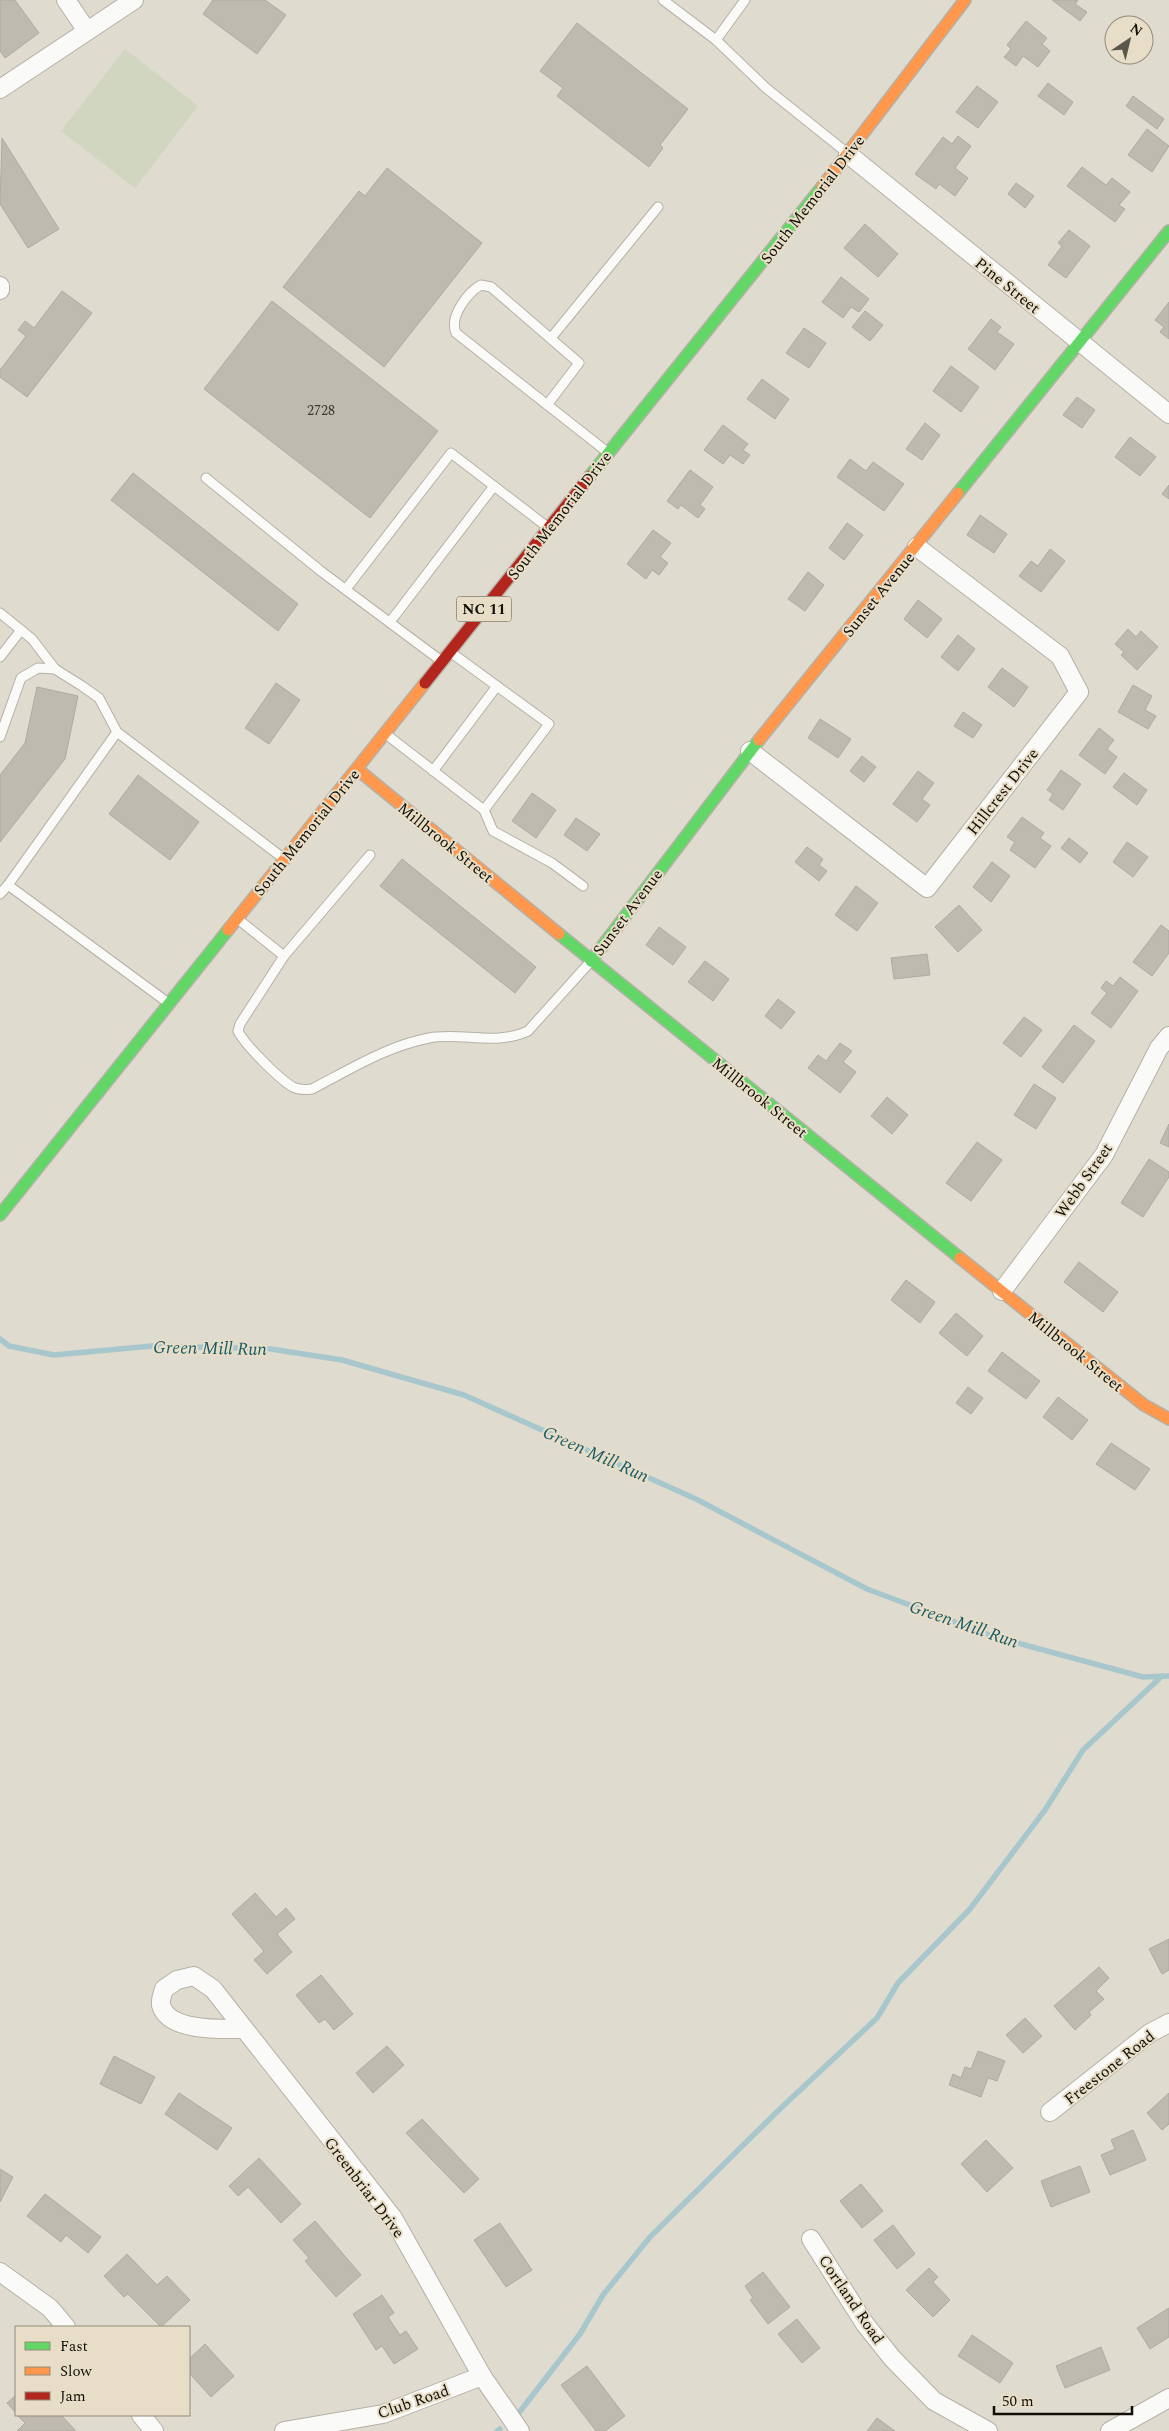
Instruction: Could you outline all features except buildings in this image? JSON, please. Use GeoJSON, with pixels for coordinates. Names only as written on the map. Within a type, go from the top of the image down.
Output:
{"type":"FeatureCollection","features":[{"type":"Feature","properties":{"kind":"street"},"geometry":{"type":"LineString","coordinates":[[66,0],[87,31]]}},
{"type":"Feature","properties":{"kind":"street"},"geometry":{"type":"LineString","coordinates":[[0,88],[134,0]]}},
{"type":"Feature","properties":{"kind":"street","name":"South Memorial Drive"},"geometry":{"type":"LineString","coordinates":[[0,1215],[549,528],[607,452],[848,154],[965,0]]}},
{"type":"Feature","properties":{"kind":"street","name":"Pine Street"},"geometry":{"type":"LineString","coordinates":[[848,154],[1169,414]]}},
{"type":"Feature","properties":{"kind":"street","name":"Sunset Avenue"},"geometry":{"type":"LineString","coordinates":[[591,961],[750,751],[1169,231]]}},
{"type":"Feature","properties":{"kind":"street","name":"Hillcrest Drive"},"geometry":{"type":"LineString","coordinates":[[750,751],[927,888],[1079,692],[1060,656],[916,547]]}},
{"type":"Feature","properties":{"kind":"street","name":"Millbrook Street"},"geometry":{"type":"LineString","coordinates":[[357,769],[591,961],[1144,1405],[1169,1420]]}},
{"type":"Feature","properties":{"kind":"street","name":"Webb Street"},"geometry":{"type":"LineString","coordinates":[[1002,1291],[1104,1155],[1159,1048],[1169,1036]]}},
{"type":"Feature","properties":{"kind":"street","name":"Freestone Road"},"geometry":{"type":"LineString","coordinates":[[1050,2112],[1150,2033],[1169,2023]]}},
{"type":"Feature","properties":{"kind":"street","name":"Greenbriar Drive"},"geometry":{"type":"LineString","coordinates":[[244,2029],[393,2218],[482,2376],[520,2431]]}},
{"type":"Feature","properties":{"kind":"street","name":"Cortland Road"},"geometry":{"type":"LineString","coordinates":[[811,2239],[865,2324],[892,2358],[934,2400],[988,2431]]}},
{"type":"Feature","properties":{"kind":"street"},"geometry":{"type":"LineString","coordinates":[[0,2272],[50,2308],[65,2326]]}},
{"type":"Feature","properties":{"kind":"street","name":"Club Road"},"geometry":{"type":"LineString","coordinates":[[284,2431],[383,2414],[482,2376]]}},
{"type":"Feature","properties":{"kind":"street"},"geometry":{"type":"LineString","coordinates":[[1110,2431],[1133,2426],[1169,2398]]}},
{"type":"Feature","properties":{"kind":"street"},"geometry":{"type":"LineString","coordinates":[[142,2416],[154,2431]]}},
{"type":"Feature","properties":{"kind":"lane"},"geometry":{"type":"LineString","coordinates":[[663,0],[716,40],[766,88],[848,154]]}},
{"type":"Feature","properties":{"kind":"lane"},"geometry":{"type":"LineString","coordinates":[[716,40],[745,0]]}},
{"type":"Feature","properties":{"kind":"lane"},"geometry":{"type":"LineString","coordinates":[[551,338],[658,207]]}},
{"type":"Feature","properties":{"kind":"lane"},"geometry":{"type":"LineString","coordinates":[[547,404],[579,363],[491,288],[481,285],[475,289],[456,313],[453,326],[456,334],[607,452]]}},
{"type":"Feature","properties":{"kind":"lane"},"geometry":{"type":"LineString","coordinates":[[346,589],[451,453],[549,528]]}},
{"type":"Feature","properties":{"kind":"lane"},"geometry":{"type":"LineString","coordinates":[[206,478],[442,662]]}},
{"type":"Feature","properties":{"kind":"lane"},"geometry":{"type":"LineString","coordinates":[[390,622],[494,486]]}},
{"type":"Feature","properties":{"kind":"lane"},"geometry":{"type":"LineString","coordinates":[[0,613],[42,649],[55,669],[99,698],[117,732],[284,859]]}},
{"type":"Feature","properties":{"kind":"lane"},"geometry":{"type":"LineString","coordinates":[[0,657],[21,630]]}},
{"type":"Feature","properties":{"kind":"lane"},"geometry":{"type":"LineString","coordinates":[[450,652],[549,724],[484,810]]}},
{"type":"Feature","properties":{"kind":"lane"},"geometry":{"type":"LineString","coordinates":[[0,738],[21,678],[38,668],[55,669]]}},
{"type":"Feature","properties":{"kind":"lane"},"geometry":{"type":"LineString","coordinates":[[433,771],[497,686]]}},
{"type":"Feature","properties":{"kind":"lane"},"geometry":{"type":"LineString","coordinates":[[0,894],[117,732]]}},
{"type":"Feature","properties":{"kind":"lane"},"geometry":{"type":"LineString","coordinates":[[385,734],[484,810],[493,831],[552,863],[583,886]]}},
{"type":"Feature","properties":{"kind":"lane"},"geometry":{"type":"LineString","coordinates":[[370,855],[284,956],[240,1024],[238,1031],[243,1041],[292,1087],[304,1090],[312,1089],[380,1054],[431,1037],[515,1038],[528,1031],[591,961]]}},
{"type":"Feature","properties":{"kind":"lane"},"geometry":{"type":"LineString","coordinates":[[8,885],[169,1003]]}},
{"type":"Feature","properties":{"kind":"lane"},"geometry":{"type":"LineString","coordinates":[[237,919],[284,956]]}},
{"type":"Feature","properties":{"kind":"green space"},"geometry":{"type":"Polygon","coordinates":[[[125,49],[198,106],[135,188],[61,131],[125,49]]]}},
{"type":"Feature","properties":{"kind":"waterway","name":"Green Mill Run"},"geometry":{"type":"LineString","coordinates":[[0,1339],[9,1346],[54,1355],[152,1346],[271,1349],[342,1360],[464,1395],[696,1499],[867,1589],[995,1637],[1143,1677],[1169,1676]]}},
{"type":"Feature","properties":{"kind":"waterway"},"geometry":{"type":"LineString","coordinates":[[518,2414],[580,2334],[603,2295],[650,2237],[782,2107],[877,2018],[898,1983],[970,1909],[1045,1810],[1083,1750],[1162,1676]]}},
{"type":"Feature","properties":{"kind":"traffic: fast"},"geometry":{"type":"LineString","coordinates":[[590,476],[822,187]]}},
{"type":"Feature","properties":{"kind":"traffic: fast"},"geometry":{"type":"LineString","coordinates":[[958,493],[1169,231]]}},
{"type":"Feature","properties":{"kind":"traffic: fast"},"geometry":{"type":"LineString","coordinates":[[591,961],[759,740]]}},
{"type":"Feature","properties":{"kind":"traffic: fast"},"geometry":{"type":"LineString","coordinates":[[0,1215],[228,930]]}},
{"type":"Feature","properties":{"kind":"traffic: fast"},"geometry":{"type":"LineString","coordinates":[[559,934],[960,1258]]}},
{"type":"Feature","properties":{"kind":"traffic: slow"},"geometry":{"type":"LineString","coordinates":[[822,187],[965,0]]}},
{"type":"Feature","properties":{"kind":"traffic: slow"},"geometry":{"type":"LineString","coordinates":[[759,740],[958,493]]}},
{"type":"Feature","properties":{"kind":"traffic: slow"},"geometry":{"type":"LineString","coordinates":[[228,930],[425,683]]}},
{"type":"Feature","properties":{"kind":"traffic: slow"},"geometry":{"type":"LineString","coordinates":[[357,769],[559,934]]}},
{"type":"Feature","properties":{"kind":"traffic: slow"},"geometry":{"type":"LineString","coordinates":[[960,1258],[1144,1405],[1169,1419]]}},
{"type":"Feature","properties":{"kind":"traffic: jam"},"geometry":{"type":"LineString","coordinates":[[425,683],[590,476]]}}]}
